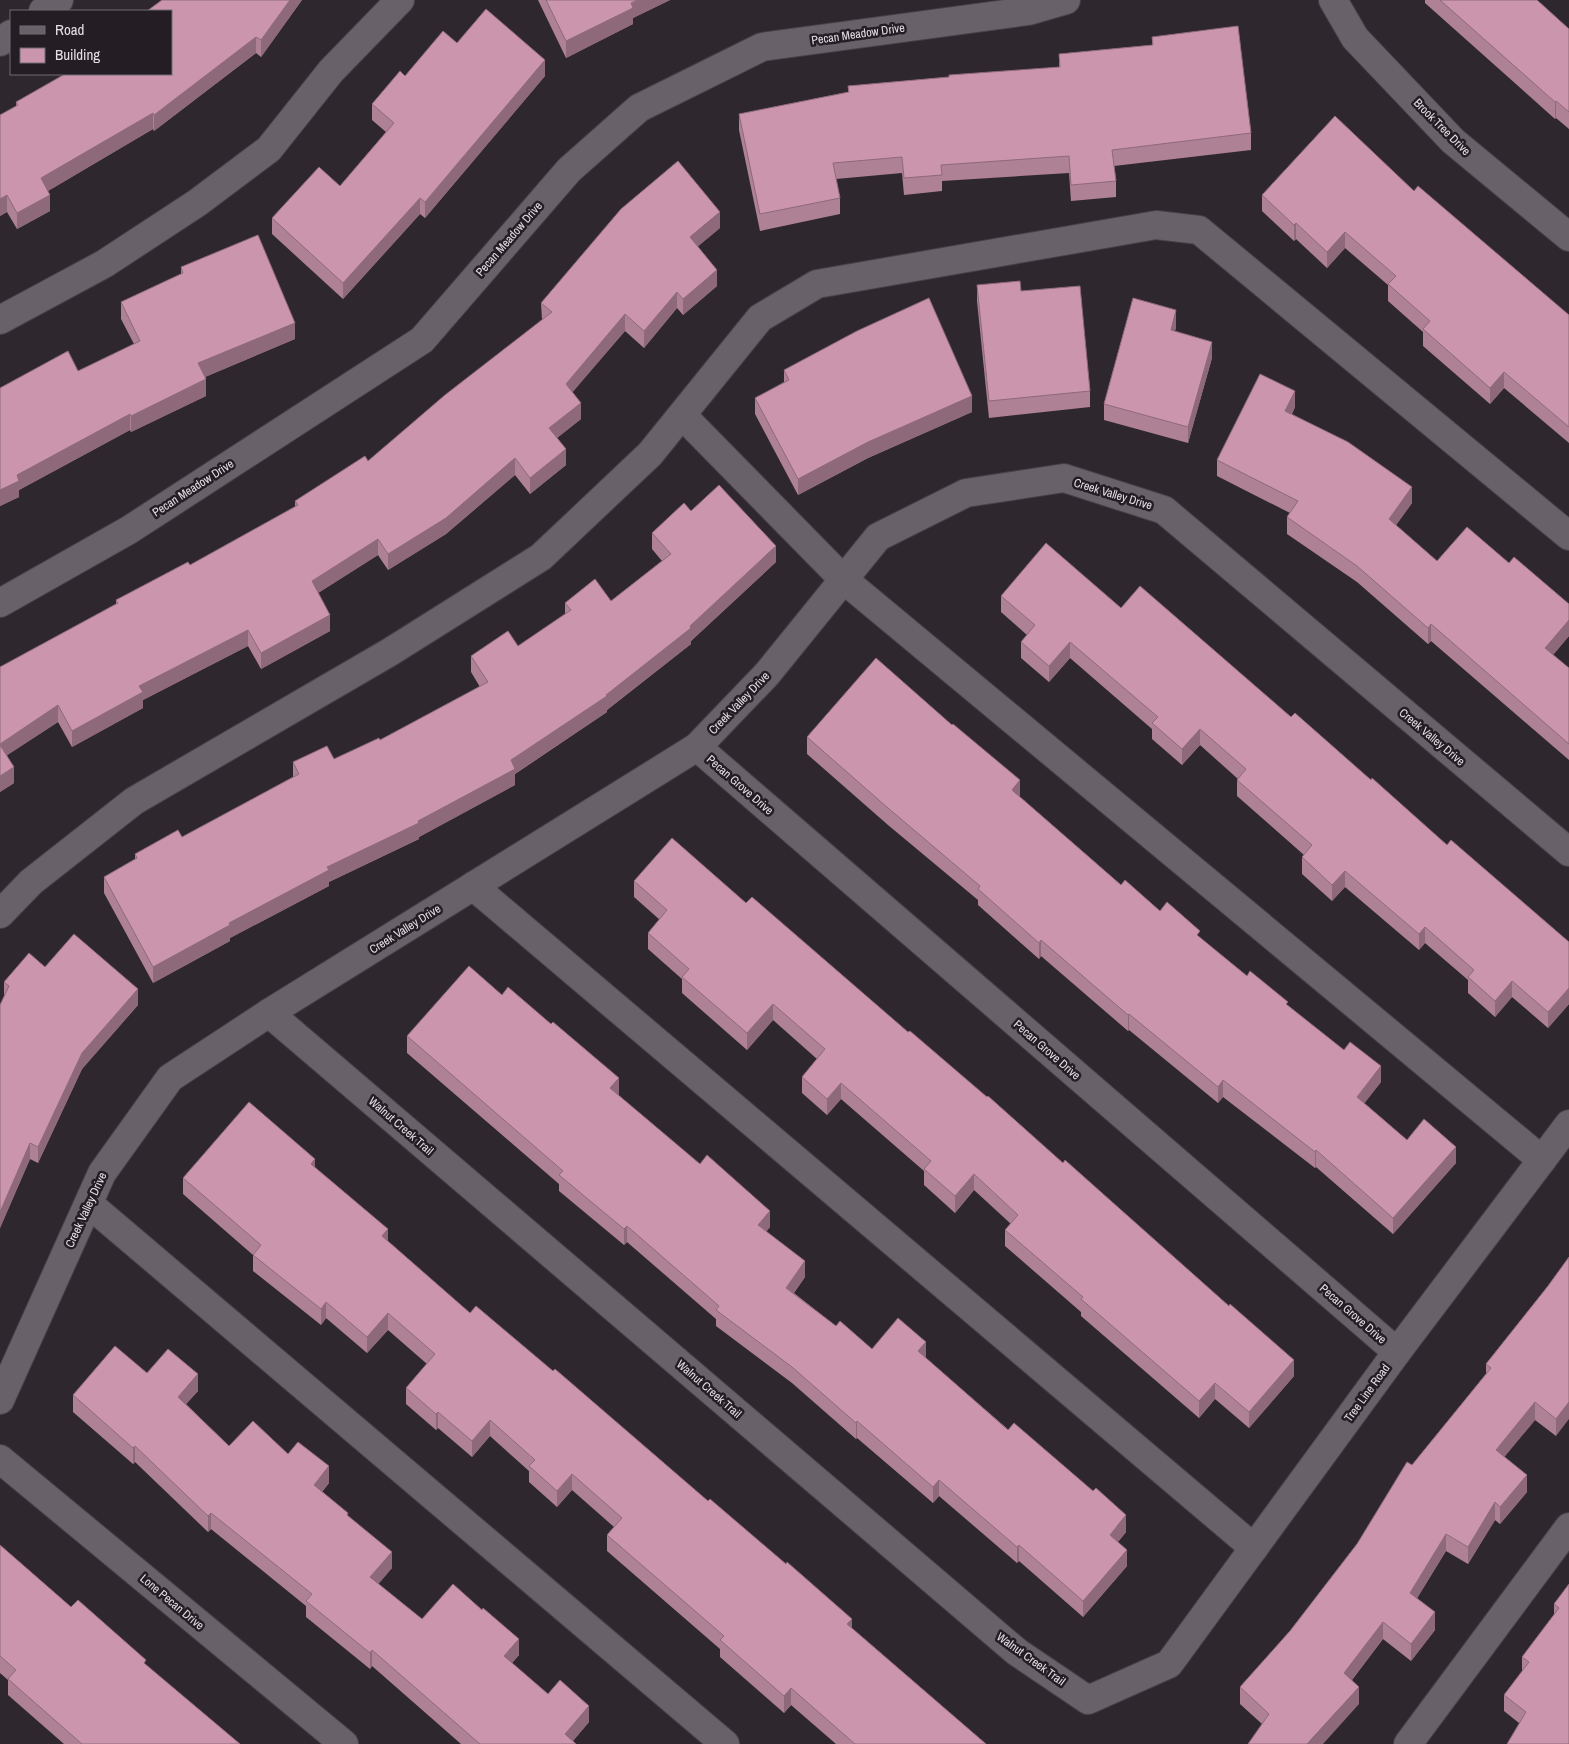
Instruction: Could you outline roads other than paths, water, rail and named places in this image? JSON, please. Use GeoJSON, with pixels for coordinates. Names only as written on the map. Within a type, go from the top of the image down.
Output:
{"type":"FeatureCollection","features":[{"type":"Feature","properties":{"kind":"street"},"geometry":{"type":"LineString","coordinates":[[44,10],[59,0]]}},
{"type":"Feature","properties":{"kind":"street"},"geometry":{"type":"LineString","coordinates":[[0,320],[104,264],[197,204],[269,149],[332,71],[400,0]]}},
{"type":"Feature","properties":{"kind":"street","name":"Pecan Meadow Drive"},"geometry":{"type":"LineString","coordinates":[[0,603],[129,530],[422,340],[569,170],[639,108],[762,46],[1028,11],[1066,0]]}},
{"type":"Feature","properties":{"kind":"street","name":"Brook Tree Drive"},"geometry":{"type":"LineString","coordinates":[[1333,0],[1356,38],[1452,141],[1569,237]]}},
{"type":"Feature","properties":{"kind":"street"},"geometry":{"type":"LineString","coordinates":[[0,914],[31,882],[134,801],[390,652],[541,557],[650,454],[760,318],[817,284],[1156,225],[1200,230],[1569,536]]}},
{"type":"Feature","properties":{"kind":"street"},"geometry":{"type":"LineString","coordinates":[[682,415],[843,579],[1542,1160]]}},
{"type":"Feature","properties":{"kind":"street","name":"Creek Valley Drive"},"geometry":{"type":"LineString","coordinates":[[0,1400],[102,1173],[170,1078],[269,1013],[696,747],[767,674],[878,537],[966,493],[1064,478],[1164,510],[1569,852]]}},
{"type":"Feature","properties":{"kind":"street","name":"Pecan Grove Drive"},"geometry":{"type":"LineString","coordinates":[[696,747],[1397,1352]]}},
{"type":"Feature","properties":{"kind":"street"},"geometry":{"type":"LineString","coordinates":[[473,886],[1254,1548]]}},
{"type":"Feature","properties":{"kind":"street","name":"Walnut Creek Trail"},"geometry":{"type":"LineString","coordinates":[[269,1013],[1017,1652],[1088,1700],[1169,1664]]}},
{"type":"Feature","properties":{"kind":"street","name":"Tree Line Road"},"geometry":{"type":"LineString","coordinates":[[1169,1664],[1397,1352],[1569,1124]]}},
{"type":"Feature","properties":{"kind":"street"},"geometry":{"type":"LineString","coordinates":[[89,1204],[725,1744]]}},
{"type":"Feature","properties":{"kind":"street","name":"Lone Pecan Drive"},"geometry":{"type":"LineString","coordinates":[[0,1460],[344,1744]]}},
{"type":"Feature","properties":{"kind":"street"},"geometry":{"type":"LineString","coordinates":[[1408,1744],[1569,1527]]}}]}
